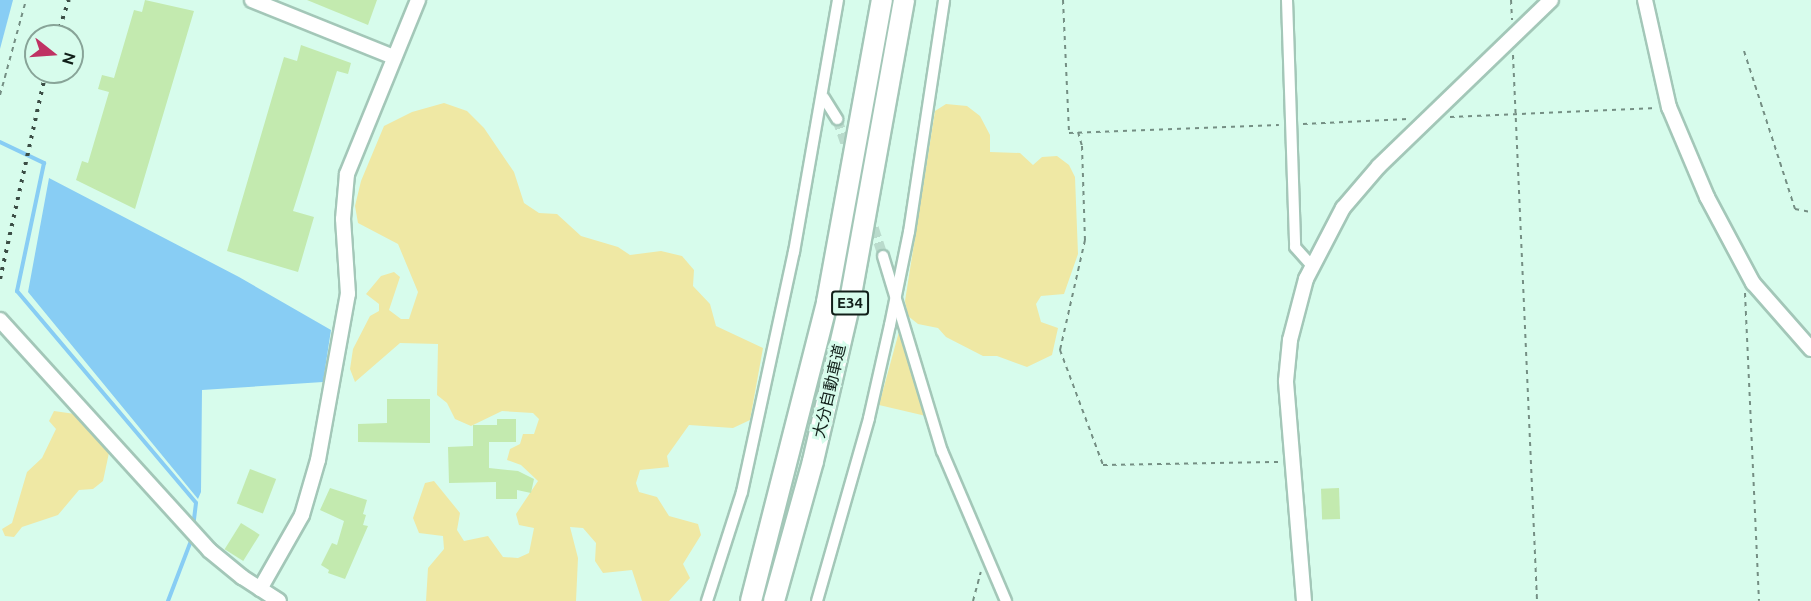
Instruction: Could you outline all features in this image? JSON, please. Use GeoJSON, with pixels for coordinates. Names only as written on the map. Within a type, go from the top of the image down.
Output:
{"type":"FeatureCollection","features":[{"type":"Feature","properties":{"kind":"highway","name":"大分自動車道"},"geometry":{"type":"LineString","coordinates":[[750,601],[827,302],[882,0]]}},
{"type":"Feature","properties":{"kind":"highway","name":"大分自動車道"},"geometry":{"type":"LineString","coordinates":[[774,601],[813,461],[849,306],[904,0]]}},
{"type":"Feature","properties":{"kind":"street"},"geometry":{"type":"LineString","coordinates":[[252,0],[394,57]]}},
{"type":"Feature","properties":{"kind":"street"},"geometry":{"type":"LineString","coordinates":[[260,590],[288,545],[310,493],[347,304],[343,191],[418,0]]}},
{"type":"Feature","properties":{"kind":"street"},"geometry":{"type":"LineString","coordinates":[[707,601],[742,492],[824,98],[838,0]]}},
{"type":"Feature","properties":{"kind":"street"},"geometry":{"type":"LineString","coordinates":[[817,601],[869,418],[909,232],[944,0]]}},
{"type":"Feature","properties":{"kind":"street"},"geometry":{"type":"LineString","coordinates":[[1287,0],[1295,247],[1312,266]]}},
{"type":"Feature","properties":{"kind":"street"},"geometry":{"type":"LineString","coordinates":[[1304,601],[1286,390],[1290,340],[1312,266],[1343,208],[1428,118],[1551,0]]}},
{"type":"Feature","properties":{"kind":"street"},"geometry":{"type":"LineString","coordinates":[[1645,0],[1669,107],[1707,197],[1749,275],[1768,304],[1811,349]]}},
{"type":"Feature","properties":{"kind":"street"},"geometry":{"type":"LineString","coordinates":[[824,98],[837,119]]}},
{"type":"Feature","properties":{"kind":"street"},"geometry":{"type":"LineString","coordinates":[[883,256],[942,451],[1006,601]]}},
{"type":"Feature","properties":{"kind":"street"},"geometry":{"type":"LineString","coordinates":[[0,320],[208,550],[260,590],[279,601]]}},
{"type":"Feature","properties":{"kind":"path"},"geometry":{"type":"LineString","coordinates":[[0,95],[26,0]]}},
{"type":"Feature","properties":{"kind":"path"},"geometry":{"type":"LineString","coordinates":[[1063,0],[1069,133],[1669,107]]}},
{"type":"Feature","properties":{"kind":"path"},"geometry":{"type":"LineString","coordinates":[[1511,0],[1537,601]]}},
{"type":"Feature","properties":{"kind":"path"},"geometry":{"type":"LineString","coordinates":[[1744,51],[1796,209],[1811,212]]}},
{"type":"Feature","properties":{"kind":"path"},"geometry":{"type":"LineString","coordinates":[[1078,132],[1082,146],[1085,240],[1060,350],[1103,465],[1291,461]]}},
{"type":"Feature","properties":{"kind":"path"},"geometry":{"type":"LineString","coordinates":[[1749,275],[1744,296],[1760,601]]}},
{"type":"Feature","properties":{"kind":"path"},"geometry":{"type":"LineString","coordinates":[[973,601],[986,555]]}},
{"type":"Feature","properties":{"kind":"shaded area"},"geometry":{"type":"Polygon","coordinates":[[[444,103],[467,111],[484,128],[514,172],[524,203],[539,213],[557,214],[581,236],[618,247],[630,255],[661,251],[682,256],[694,270],[693,286],[710,304],[716,326],[763,348],[750,420],[733,428],[689,425],[667,456],[669,467],[640,470],[636,483],[639,492],[657,497],[669,516],[698,524],[701,535],[683,564],[690,578],[669,601],[642,601],[632,570],[603,573],[595,561],[596,543],[583,528],[570,527],[578,558],[576,601],[426,601],[428,568],[444,549],[443,536],[419,533],[413,518],[425,483],[434,481],[460,513],[457,530],[464,541],[488,536],[503,557],[518,558],[529,553],[534,528],[519,525],[516,514],[538,481],[521,465],[507,460],[510,449],[520,444],[523,434],[534,434],[539,419],[533,413],[502,411],[471,426],[455,419],[447,403],[437,395],[438,344],[400,343],[355,382],[350,369],[353,349],[370,316],[379,311],[379,304],[366,294],[381,276],[394,272],[400,277],[389,310],[401,319],[409,319],[418,292],[398,244],[358,223],[355,206],[361,181],[384,126],[412,112],[444,103]]]}},
{"type":"Feature","properties":{"kind":"shaded area"},"geometry":{"type":"Polygon","coordinates":[[[946,104],[967,106],[980,116],[990,135],[990,152],[1020,153],[1033,165],[1042,157],[1057,156],[1069,165],[1075,177],[1078,254],[1064,294],[1041,296],[1036,304],[1041,322],[1058,328],[1052,355],[1027,367],[997,356],[983,356],[946,337],[938,328],[918,324],[908,316],[905,301],[935,111],[946,104]]]}},
{"type":"Feature","properties":{"kind":"shaded area"},"geometry":{"type":"Polygon","coordinates":[[[900,328],[926,416],[879,405],[900,328]]]}},
{"type":"Feature","properties":{"kind":"shaded area"},"geometry":{"type":"Polygon","coordinates":[[[54,411],[75,414],[98,432],[110,448],[103,481],[93,489],[79,490],[58,515],[22,527],[14,537],[5,536],[2,529],[12,523],[27,472],[42,458],[56,429],[49,421],[54,411]]]}},
{"type":"Feature","properties":{"kind":"water"},"geometry":{"type":"Polygon","coordinates":[[[0,0],[13,0],[0,49],[0,0]]]}},
{"type":"Feature","properties":{"kind":"water"},"geometry":{"type":"Polygon","coordinates":[[[49,178],[239,277],[331,330],[323,382],[202,390],[201,492],[198,499],[28,292],[49,178]]]}},
{"type":"Feature","properties":{"kind":"building"},"geometry":{"type":"Polygon","coordinates":[[[145,0],[194,11],[135,209],[76,180],[82,161],[88,163],[109,92],[98,89],[102,75],[114,78],[134,10],[142,12],[145,0]]]}},
{"type":"Feature","properties":{"kind":"building"},"geometry":{"type":"Polygon","coordinates":[[[307,0],[377,0],[368,25],[307,0]]]}},
{"type":"Feature","properties":{"kind":"building"},"geometry":{"type":"Polygon","coordinates":[[[301,45],[351,63],[348,74],[337,71],[293,211],[314,217],[298,272],[227,251],[284,57],[297,61],[301,45]]]}},
{"type":"Feature","properties":{"kind":"building"},"geometry":{"type":"Polygon","coordinates":[[[387,399],[430,399],[430,443],[358,442],[358,424],[387,423],[387,399]]]}},
{"type":"Feature","properties":{"kind":"building"},"geometry":{"type":"Polygon","coordinates":[[[497,419],[516,419],[516,442],[489,442],[489,468],[518,471],[534,479],[531,493],[517,490],[517,499],[496,499],[496,482],[449,483],[448,447],[473,446],[473,425],[497,425],[497,419]]]}},
{"type":"Feature","properties":{"kind":"building"},"geometry":{"type":"Polygon","coordinates":[[[250,469],[276,479],[263,514],[237,504],[250,469]]]}},
{"type":"Feature","properties":{"kind":"building"},"geometry":{"type":"Polygon","coordinates":[[[330,488],[367,500],[363,525],[368,526],[345,579],[328,573],[329,570],[321,565],[332,543],[337,545],[344,521],[320,510],[330,488]]]}},
{"type":"Feature","properties":{"kind":"building"},"geometry":{"type":"Polygon","coordinates":[[[1339,488],[1340,519],[1322,520],[1321,489],[1339,488]]]}},
{"type":"Feature","properties":{"kind":"building"},"geometry":{"type":"Polygon","coordinates":[[[241,523],[260,535],[243,561],[225,549],[241,523]]]}},
{"type":"Feature","properties":{"kind":"waterway"},"geometry":{"type":"LineString","coordinates":[[0,142],[44,163],[17,291],[196,503],[193,528]]}},
{"type":"Feature","properties":{"kind":"waterway"},"geometry":{"type":"LineString","coordinates":[[168,601],[192,538]]}},
{"type":"Feature","properties":{"kind":"tunnel"},"geometry":{"type":"LineString","coordinates":[[837,119],[850,156]]}},
{"type":"Feature","properties":{"kind":"tunnel"},"geometry":{"type":"LineString","coordinates":[[855,171],[883,256]]}},
{"type":"Feature","properties":{"kind":"railway"},"geometry":{"type":"LineString","coordinates":[[61,24],[69,0]]}},
{"type":"Feature","properties":{"kind":"railway"},"geometry":{"type":"LineString","coordinates":[[0,279],[43,84]]}}]}
